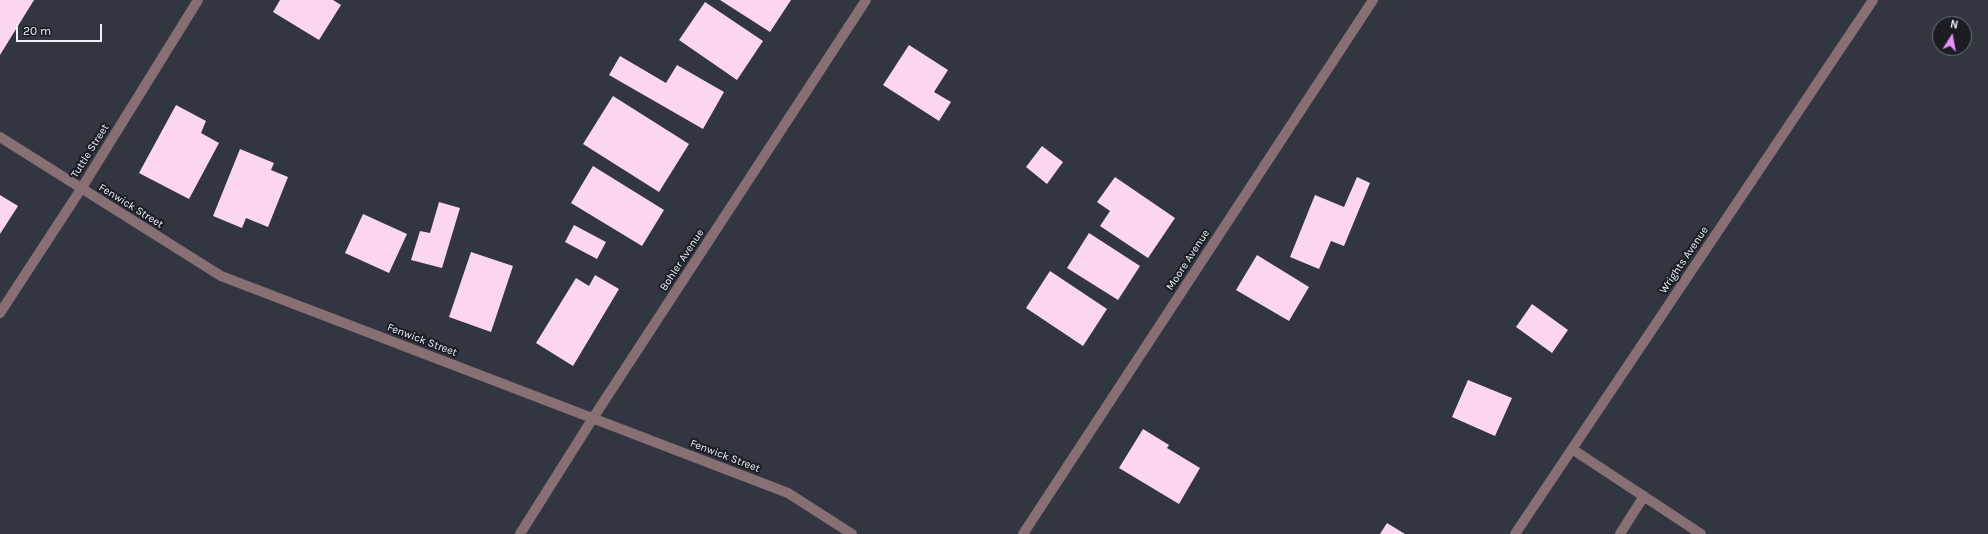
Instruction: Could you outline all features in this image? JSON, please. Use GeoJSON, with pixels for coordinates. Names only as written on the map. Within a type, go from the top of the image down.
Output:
{"type":"FeatureCollection","features":[{"type":"Feature","properties":{"kind":"street","name":"Tuttle Street"},"geometry":{"type":"LineString","coordinates":[[0,313],[81,189],[198,0]]}},
{"type":"Feature","properties":{"kind":"street","name":"Bohler Avenue"},"geometry":{"type":"LineString","coordinates":[[520,534],[593,418],[866,0]]}},
{"type":"Feature","properties":{"kind":"street","name":"Moore Avenue"},"geometry":{"type":"LineString","coordinates":[[1023,534],[1373,0]]}},
{"type":"Feature","properties":{"kind":"street","name":"Wrights Avenue"},"geometry":{"type":"LineString","coordinates":[[1515,534],[1873,0]]}},
{"type":"Feature","properties":{"kind":"street","name":"Fenwick Street"},"geometry":{"type":"LineString","coordinates":[[0,137],[221,276],[788,493],[852,534]]}},
{"type":"Feature","properties":{"kind":"street"},"geometry":{"type":"LineString","coordinates":[[1572,449],[1700,534]]}},
{"type":"Feature","properties":{"kind":"street"},"geometry":{"type":"LineString","coordinates":[[1620,534],[1644,496]]}},
{"type":"Feature","properties":{"kind":"building"},"geometry":{"type":"Polygon","coordinates":[[[0,0],[34,0],[0,55],[0,0]]]}},
{"type":"Feature","properties":{"kind":"building"},"geometry":{"type":"Polygon","coordinates":[[[280,0],[333,0],[341,5],[319,40],[273,12],[280,0]]]}},
{"type":"Feature","properties":{"kind":"building"},"geometry":{"type":"Polygon","coordinates":[[[720,0],[791,0],[770,32],[720,0]]]}},
{"type":"Feature","properties":{"kind":"building"},"geometry":{"type":"Polygon","coordinates":[[[705,2],[763,41],[737,80],[679,40],[705,2]]]}},
{"type":"Feature","properties":{"kind":"building"},"geometry":{"type":"Polygon","coordinates":[[[909,45],[948,70],[934,92],[951,102],[939,121],[883,85],[909,45]]]}},
{"type":"Feature","properties":{"kind":"building"},"geometry":{"type":"Polygon","coordinates":[[[620,56],[666,83],[677,65],[724,92],[703,129],[609,75],[620,56]]]}},
{"type":"Feature","properties":{"kind":"building"},"geometry":{"type":"Polygon","coordinates":[[[613,96],[689,144],[659,192],[583,144],[613,96]]]}},
{"type":"Feature","properties":{"kind":"building"},"geometry":{"type":"Polygon","coordinates":[[[176,105],[206,121],[201,133],[219,143],[189,199],[139,173],[176,105]]]}},
{"type":"Feature","properties":{"kind":"building"},"geometry":{"type":"Polygon","coordinates":[[[1042,146],[1063,162],[1047,184],[1026,167],[1042,146]]]}},
{"type":"Feature","properties":{"kind":"building"},"geometry":{"type":"Polygon","coordinates":[[[240,149],[274,163],[271,170],[288,177],[268,227],[246,218],[242,228],[213,216],[240,149]]]}},
{"type":"Feature","properties":{"kind":"building"},"geometry":{"type":"Polygon","coordinates":[[[593,166],[664,210],[642,246],[571,203],[593,166]]]}},
{"type":"Feature","properties":{"kind":"building"},"geometry":{"type":"Polygon","coordinates":[[[1115,177],[1175,218],[1148,258],[1100,226],[1110,211],[1097,202],[1115,177]]]}},
{"type":"Feature","properties":{"kind":"building"},"geometry":{"type":"Polygon","coordinates":[[[1357,177],[1370,183],[1344,246],[1331,241],[1319,269],[1290,257],[1315,195],[1344,207],[1357,177]]]}},
{"type":"Feature","properties":{"kind":"building"},"geometry":{"type":"Polygon","coordinates":[[[0,195],[18,206],[0,234],[0,195]]]}},
{"type":"Feature","properties":{"kind":"building"},"geometry":{"type":"Polygon","coordinates":[[[439,202],[460,208],[442,268],[411,260],[420,231],[430,233],[439,202]]]}},
{"type":"Feature","properties":{"kind":"building"},"geometry":{"type":"Polygon","coordinates":[[[363,214],[407,234],[389,273],[345,253],[363,214]]]}},
{"type":"Feature","properties":{"kind":"building"},"geometry":{"type":"Polygon","coordinates":[[[574,225],[606,242],[597,259],[565,242],[574,225]]]}},
{"type":"Feature","properties":{"kind":"building"},"geometry":{"type":"Polygon","coordinates":[[[1089,233],[1140,266],[1118,300],[1067,268],[1089,233]]]}},
{"type":"Feature","properties":{"kind":"building"},"geometry":{"type":"Polygon","coordinates":[[[471,252],[513,266],[491,332],[449,317],[471,252]]]}},
{"type":"Feature","properties":{"kind":"building"},"geometry":{"type":"Polygon","coordinates":[[[1257,255],[1309,287],[1289,321],[1236,290],[1257,255]]]}},
{"type":"Feature","properties":{"kind":"building"},"geometry":{"type":"Polygon","coordinates":[[[1050,271],[1107,309],[1083,346],[1026,308],[1050,271]]]}},
{"type":"Feature","properties":{"kind":"building"},"geometry":{"type":"Polygon","coordinates":[[[595,275],[619,289],[573,366],[536,343],[576,278],[589,286],[595,275]]]}},
{"type":"Feature","properties":{"kind":"building"},"geometry":{"type":"Polygon","coordinates":[[[1532,304],[1568,330],[1552,353],[1516,327],[1532,304]]]}},
{"type":"Feature","properties":{"kind":"building"},"geometry":{"type":"Polygon","coordinates":[[[1468,380],[1512,398],[1495,436],[1452,417],[1468,380]]]}},
{"type":"Feature","properties":{"kind":"building"},"geometry":{"type":"Polygon","coordinates":[[[1143,429],[1169,445],[1167,448],[1200,468],[1179,504],[1119,468],[1143,429]]]}},
{"type":"Feature","properties":{"kind":"building"},"geometry":{"type":"Polygon","coordinates":[[[1387,523],[1405,534],[1380,534],[1387,523]]]}}]}
